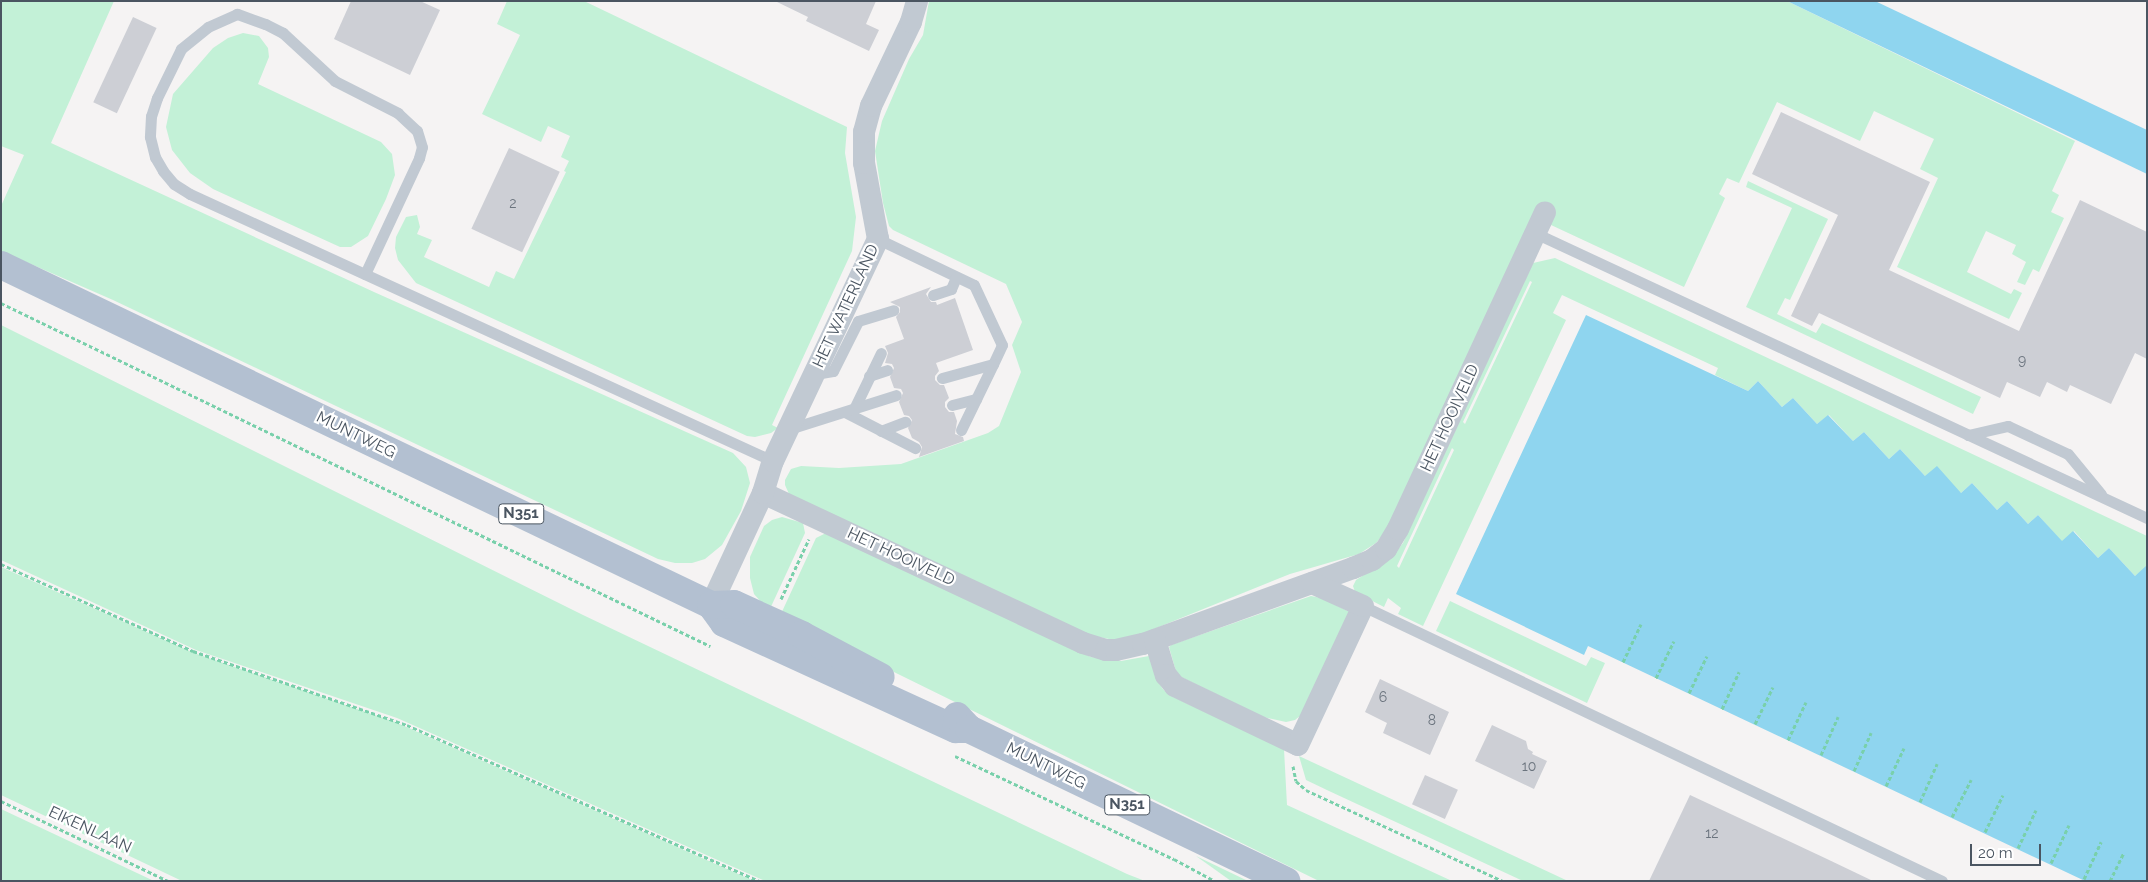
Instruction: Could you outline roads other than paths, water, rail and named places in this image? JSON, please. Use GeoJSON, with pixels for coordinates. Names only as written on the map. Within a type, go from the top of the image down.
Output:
{"type":"FeatureCollection","features":[{"type":"Feature","properties":{"kind":"main road","name":"MUNTWEG"},"geometry":{"type":"LineString","coordinates":[[1,265],[711,605],[724,623],[956,729],[968,728],[1286,881]]}},
{"type":"Feature","properties":{"kind":"street","name":"HET WATERLAND"},"geometry":{"type":"LineString","coordinates":[[763,493],[773,461],[878,239],[864,163],[864,132],[871,106],[912,22],[917,1]]}},
{"type":"Feature","properties":{"kind":"street","name":"HET HOOIVELD"},"geometry":{"type":"LineString","coordinates":[[763,493],[1083,643],[1106,650],[1116,650],[1155,640],[1372,560],[1386,549],[1393,539],[1545,212]]}},
{"type":"Feature","properties":{"kind":"street"},"geometry":{"type":"LineString","coordinates":[[711,605],[763,493]]}},
{"type":"Feature","properties":{"kind":"street"},"geometry":{"type":"LineString","coordinates":[[1155,640],[1166,675],[1175,686],[1298,745],[1363,606],[1312,583]]}},
{"type":"Feature","properties":{"kind":"lane"},"geometry":{"type":"LineString","coordinates":[[365,274],[419,158],[422,147],[417,131],[398,113],[335,81],[283,33],[265,24],[237,14],[208,27],[181,50],[151,116],[150,137],[155,157],[163,171],[174,184],[190,194],[773,461]]}},
{"type":"Feature","properties":{"kind":"lane"},"geometry":{"type":"LineString","coordinates":[[1535,233],[2147,518]]}},
{"type":"Feature","properties":{"kind":"lane"},"geometry":{"type":"LineString","coordinates":[[878,239],[974,285],[1002,345],[961,430]]}},
{"type":"Feature","properties":{"kind":"lane"},"geometry":{"type":"LineString","coordinates":[[933,295],[951,289],[956,277]]}},
{"type":"Feature","properties":{"kind":"lane"},"geometry":{"type":"LineString","coordinates":[[815,374],[834,371],[858,321],[893,310]]}},
{"type":"Feature","properties":{"kind":"lane"},"geometry":{"type":"LineString","coordinates":[[850,411],[881,353]]}},
{"type":"Feature","properties":{"kind":"lane"},"geometry":{"type":"LineString","coordinates":[[942,378],[993,364]]}},
{"type":"Feature","properties":{"kind":"lane"},"geometry":{"type":"LineString","coordinates":[[869,376],[887,370]]}},
{"type":"Feature","properties":{"kind":"lane"},"geometry":{"type":"LineString","coordinates":[[788,429],[896,395]]}},
{"type":"Feature","properties":{"kind":"lane"},"geometry":{"type":"LineString","coordinates":[[952,405],[976,399]]}},
{"type":"Feature","properties":{"kind":"lane"},"geometry":{"type":"LineString","coordinates":[[850,411],[882,431],[915,448]]}},
{"type":"Feature","properties":{"kind":"lane"},"geometry":{"type":"LineString","coordinates":[[882,431],[905,422]]}},
{"type":"Feature","properties":{"kind":"lane"},"geometry":{"type":"LineString","coordinates":[[1968,435],[2008,426],[2068,454],[2104,498]]}},
{"type":"Feature","properties":{"kind":"lane"},"geometry":{"type":"LineString","coordinates":[[1363,606],[1942,881]]}},
{"type":"Feature","properties":{"kind":"water"},"geometry":{"type":"Polygon","coordinates":[[[1787,1],[1875,1],[2147,130],[2147,174],[1787,1]]]}},
{"type":"Feature","properties":{"kind":"water"},"geometry":{"type":"Polygon","coordinates":[[[1586,315],[1748,391],[1758,381],[1782,407],[1793,398],[1817,424],[1828,415],[1853,441],[1864,432],[1889,459],[1900,449],[1925,476],[1937,466],[1961,493],[1972,483],[1997,510],[2007,501],[2028,524],[2038,515],[2062,541],[2073,531],[2098,558],[2109,548],[2135,576],[2146,566],[2147,881],[2085,881],[1588,646],[1584,655],[1456,594],[1586,315]]]}}]}
